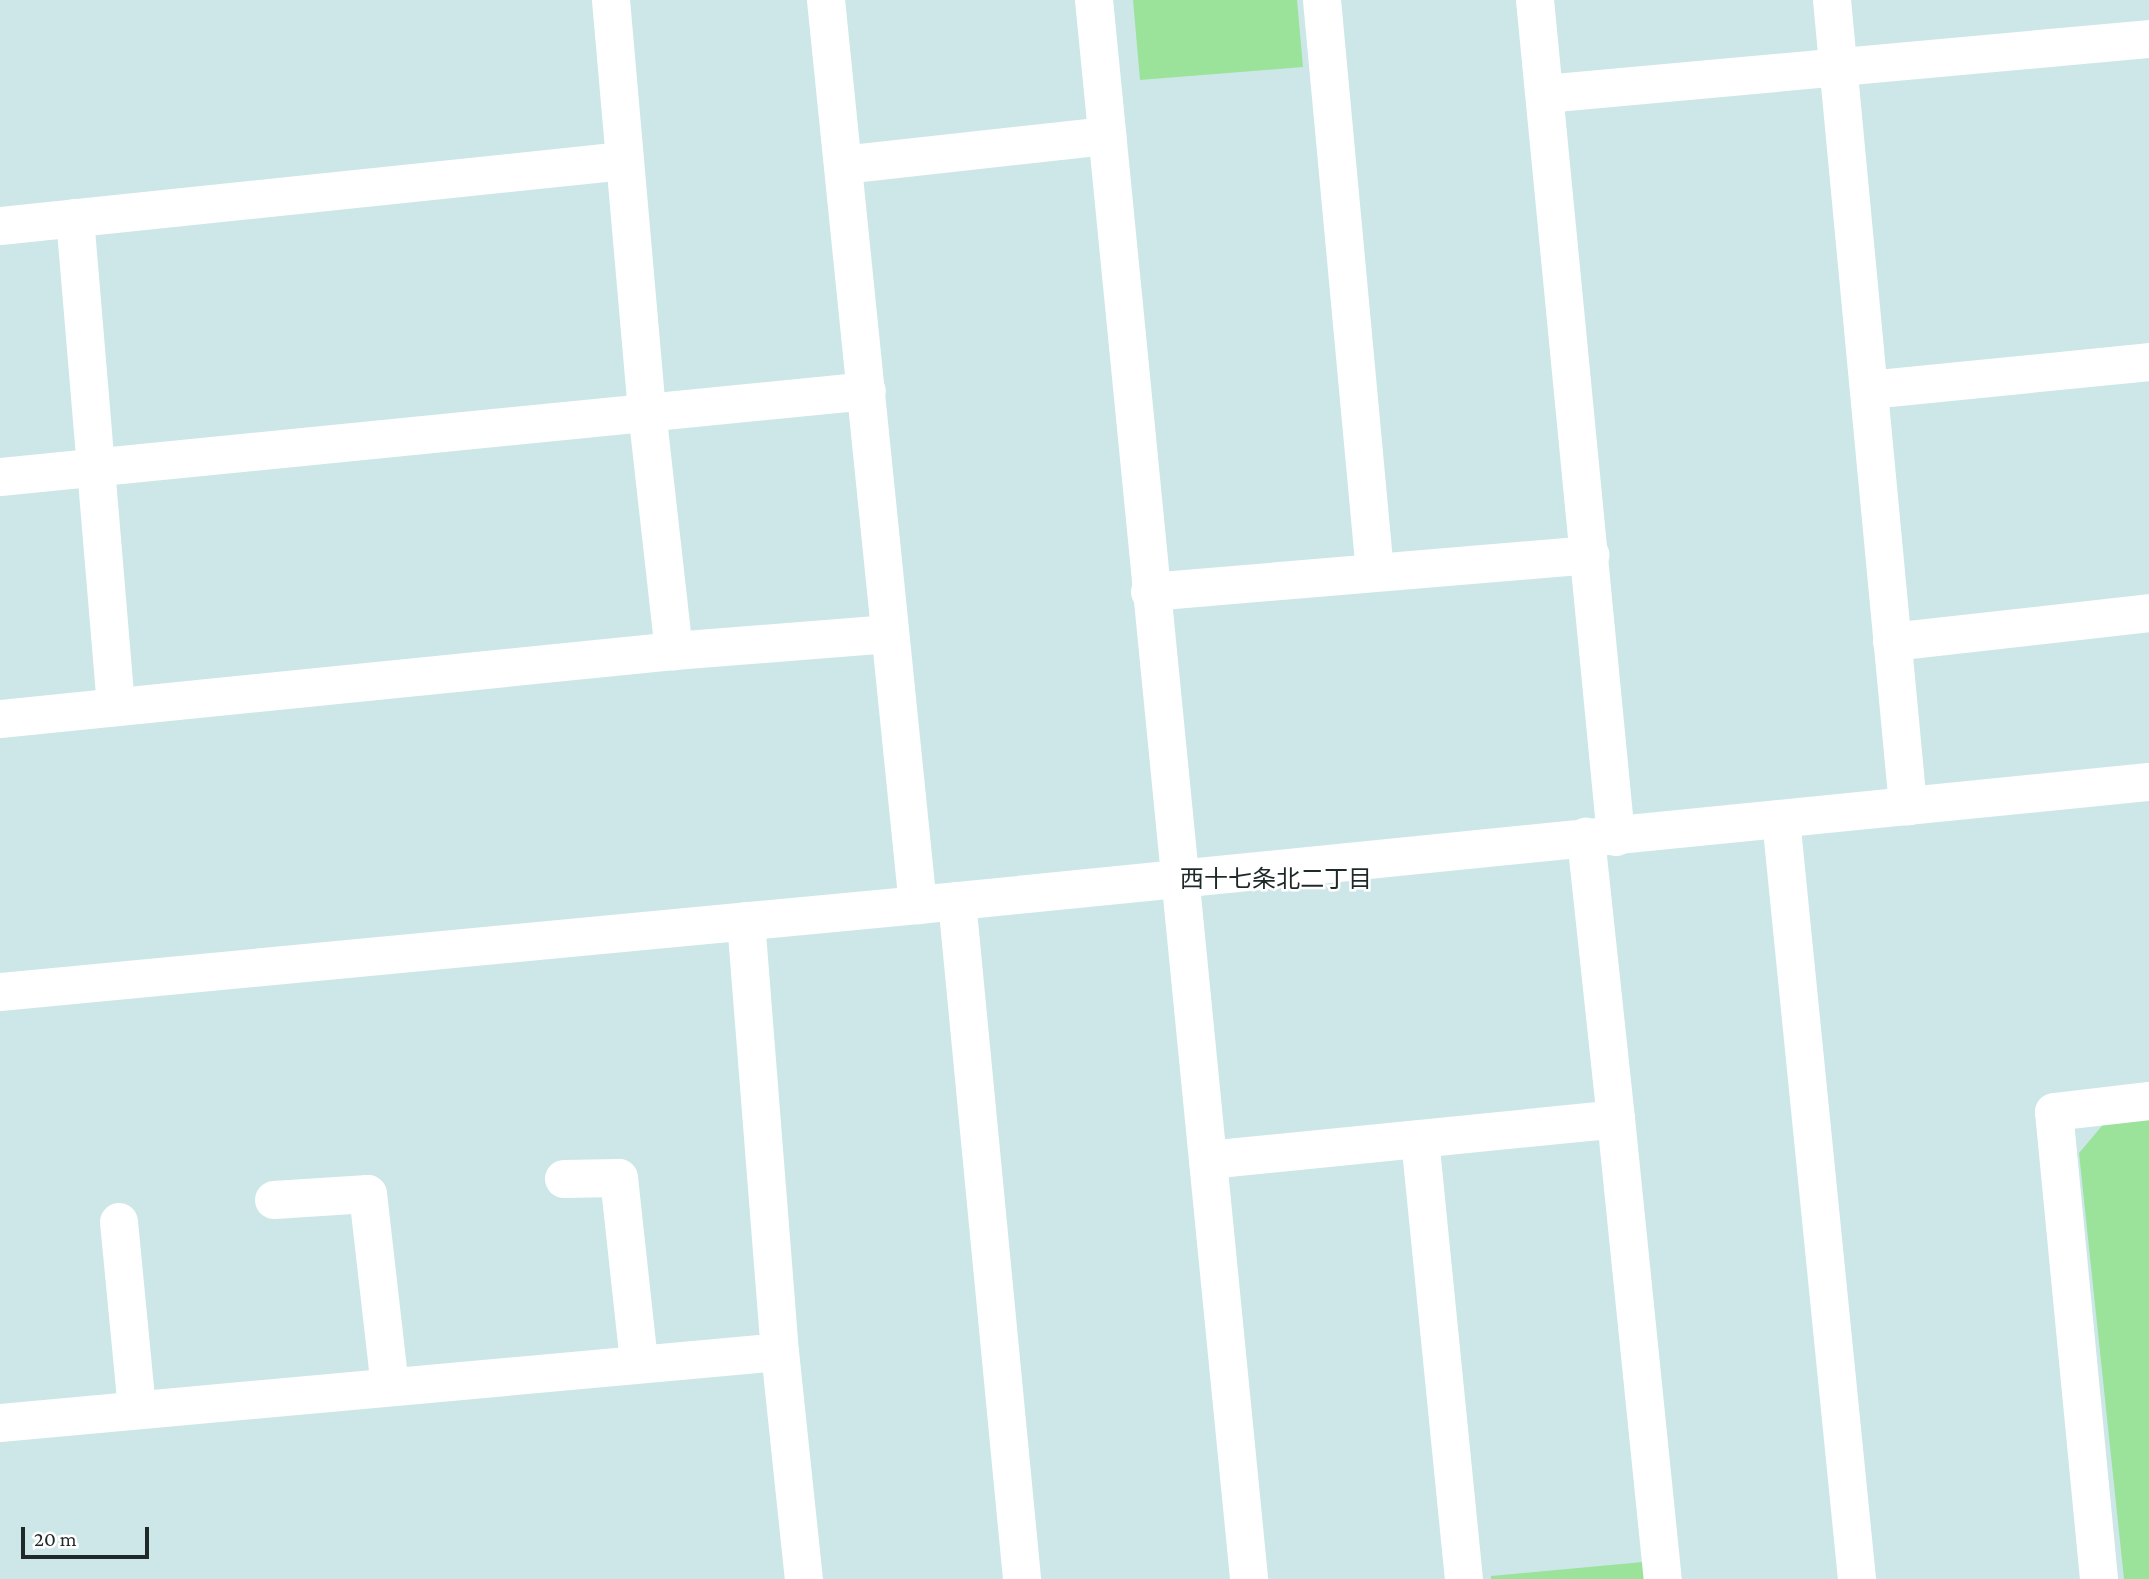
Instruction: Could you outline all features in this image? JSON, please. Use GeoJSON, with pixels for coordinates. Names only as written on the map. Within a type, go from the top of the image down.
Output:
{"type":"FeatureCollection","features":[{"type":"Feature","properties":{"kind":"street"},"geometry":{"type":"LineString","coordinates":[[611,0],[647,411],[674,651]]}},
{"type":"Feature","properties":{"kind":"street"},"geometry":{"type":"LineString","coordinates":[[826,0],[918,905]]}},
{"type":"Feature","properties":{"kind":"street"},"geometry":{"type":"LineString","coordinates":[[1094,0],[1150,592],[1182,878],[1249,1579]]}},
{"type":"Feature","properties":{"kind":"street"},"geometry":{"type":"LineString","coordinates":[[1322,0],[1375,572]]}},
{"type":"Feature","properties":{"kind":"street"},"geometry":{"type":"LineString","coordinates":[[1535,0],[1590,555],[1616,1119],[1663,1579]]}},
{"type":"Feature","properties":{"kind":"street"},"geometry":{"type":"LineString","coordinates":[[1832,0],[1908,806]]}},
{"type":"Feature","properties":{"kind":"street"},"geometry":{"type":"LineString","coordinates":[[1545,94],[2149,39]]}},
{"type":"Feature","properties":{"kind":"street"},"geometry":{"type":"LineString","coordinates":[[844,165],[1107,136]]}},
{"type":"Feature","properties":{"kind":"street"},"geometry":{"type":"LineString","coordinates":[[0,226],[624,161]]}},
{"type":"Feature","properties":{"kind":"street"},"geometry":{"type":"LineString","coordinates":[[75,218],[116,706]]}},
{"type":"Feature","properties":{"kind":"street"},"geometry":{"type":"LineString","coordinates":[[1869,390],[2149,362]]}},
{"type":"Feature","properties":{"kind":"street"},"geometry":{"type":"LineString","coordinates":[[0,477],[867,391]]}},
{"type":"Feature","properties":{"kind":"street"},"geometry":{"type":"LineString","coordinates":[[1150,592],[1590,555]]}},
{"type":"Feature","properties":{"kind":"street"},"geometry":{"type":"LineString","coordinates":[[1892,642],[2149,613]]}},
{"type":"Feature","properties":{"kind":"street"},"geometry":{"type":"LineString","coordinates":[[0,719],[674,651],[889,634]]}},
{"type":"Feature","properties":{"kind":"street"},"geometry":{"type":"LineString","coordinates":[[0,992],[918,905],[2149,782]]}},
{"type":"Feature","properties":{"kind":"street"},"geometry":{"type":"LineString","coordinates":[[1781,819],[1857,1579]]}},
{"type":"Feature","properties":{"kind":"street"},"geometry":{"type":"LineString","coordinates":[[957,901],[1022,1579]]}},
{"type":"Feature","properties":{"kind":"street"},"geometry":{"type":"LineString","coordinates":[[747,921],[780,1352],[804,1579]]}},
{"type":"Feature","properties":{"kind":"street"},"geometry":{"type":"LineString","coordinates":[[2099,1579],[2054,1112],[2149,1101]]}},
{"type":"Feature","properties":{"kind":"street"},"geometry":{"type":"LineString","coordinates":[[1208,1160],[1616,1119]]}},
{"type":"Feature","properties":{"kind":"street"},"geometry":{"type":"LineString","coordinates":[[1420,1139],[1464,1579]]}},
{"type":"Feature","properties":{"kind":"street"},"geometry":{"type":"LineString","coordinates":[[564,1180],[619,1178],[639,1363]]}},
{"type":"Feature","properties":{"kind":"street"},"geometry":{"type":"LineString","coordinates":[[274,1200],[368,1194],[390,1387]]}},
{"type":"Feature","properties":{"kind":"street"},"geometry":{"type":"LineString","coordinates":[[119,1222],[137,1410]]}},
{"type":"Feature","properties":{"kind":"street"},"geometry":{"type":"LineString","coordinates":[[0,1423],[780,1352]]}},
{"type":"Feature","properties":{"kind":"green space"},"geometry":{"type":"Polygon","coordinates":[[[1133,0],[1297,0],[1303,67],[1140,80],[1133,0]]]}},
{"type":"Feature","properties":{"kind":"green space"},"geometry":{"type":"Polygon","coordinates":[[[2149,1118],[2149,1579],[2124,1579],[2079,1153],[2106,1121],[2149,1118]]]}},
{"type":"Feature","properties":{"kind":"green space"},"geometry":{"type":"Polygon","coordinates":[[[1643,1562],[1645,1579],[1491,1579],[1491,1576],[1643,1562]]]}},
{"type":"Feature","properties":{"kind":"district","name":"西十七条北二丁目"},"geometry":{"type":"Point","coordinates":[1276,879]}}]}
